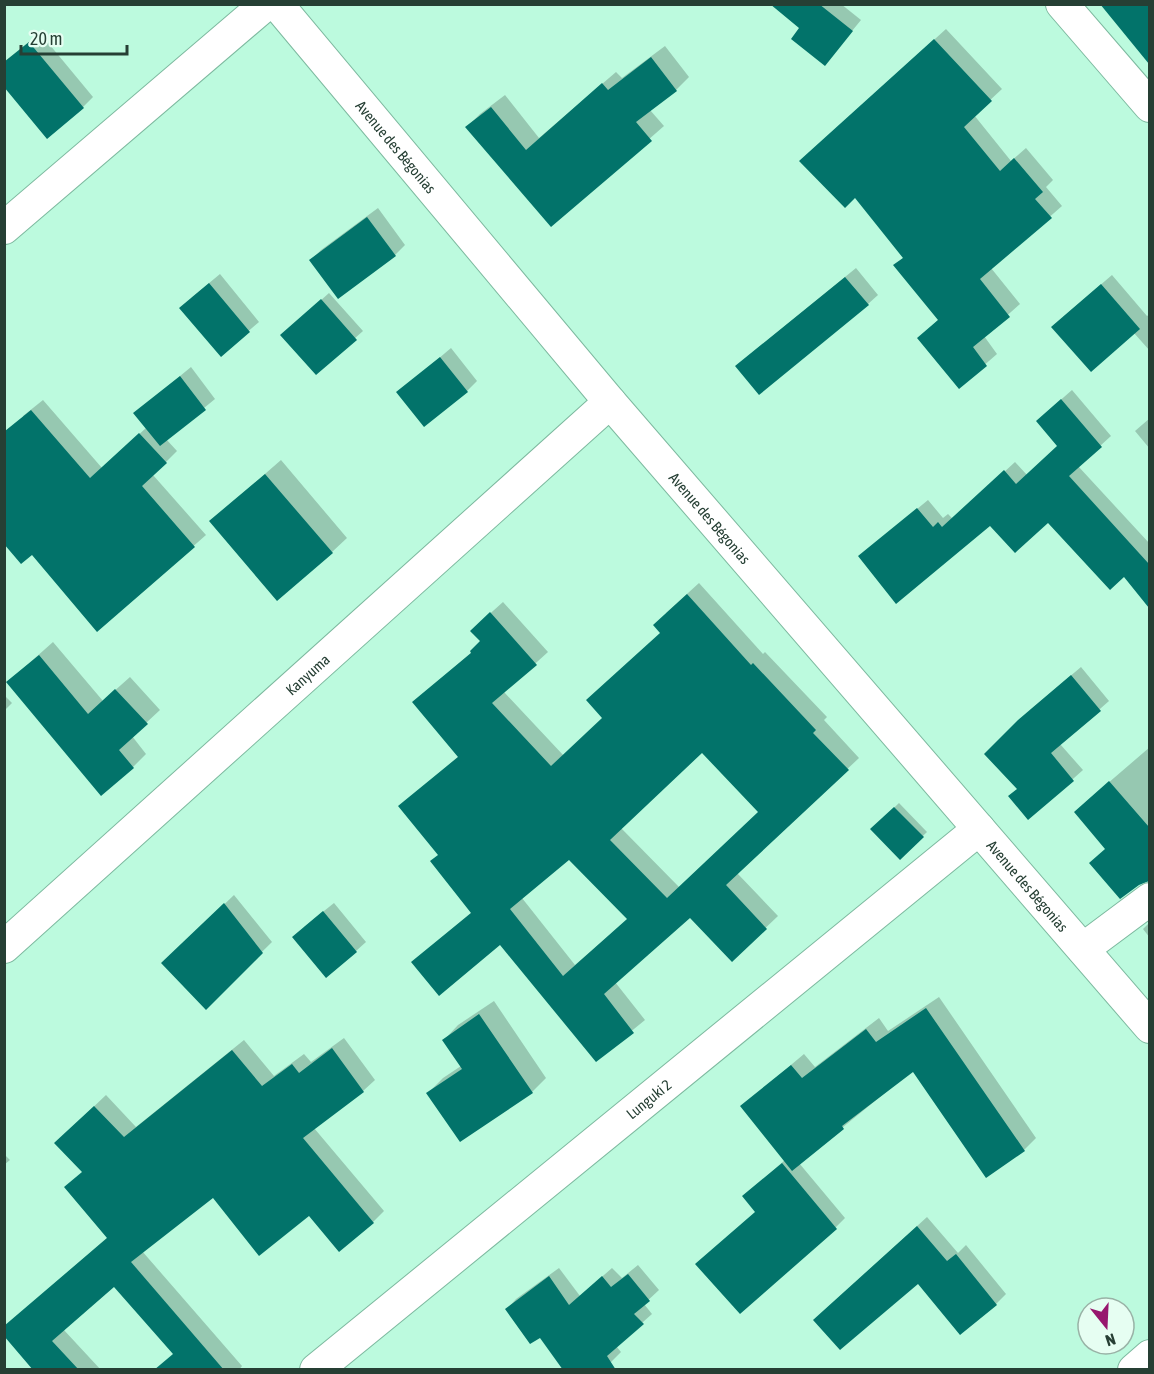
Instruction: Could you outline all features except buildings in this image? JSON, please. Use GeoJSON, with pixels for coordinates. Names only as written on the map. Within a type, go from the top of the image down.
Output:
{"type":"FeatureCollection","features":[{"type":"Feature","properties":{"kind":"street"},"geometry":{"type":"LineString","coordinates":[[4,228],[266,4]]}},
{"type":"Feature","properties":{"kind":"street","name":"Avenue des Bégonias"},"geometry":{"type":"LineString","coordinates":[[277,4],[610,402],[1149,1027]]}},
{"type":"Feature","properties":{"kind":"street"},"geometry":{"type":"LineString","coordinates":[[1062,4],[1149,106]]}},
{"type":"Feature","properties":{"kind":"street","name":"Kanyuma"},"geometry":{"type":"LineString","coordinates":[[4,947],[610,402]]}},
{"type":"Feature","properties":{"kind":"street","name":"Lunguki 2"},"geometry":{"type":"LineString","coordinates":[[316,1370],[979,828]]}},
{"type":"Feature","properties":{"kind":"street"},"geometry":{"type":"LineString","coordinates":[[1083,949],[1149,899]]}},
{"type":"Feature","properties":{"kind":"street"},"geometry":{"type":"LineString","coordinates":[[1134,1370],[1149,1356]]}}]}
